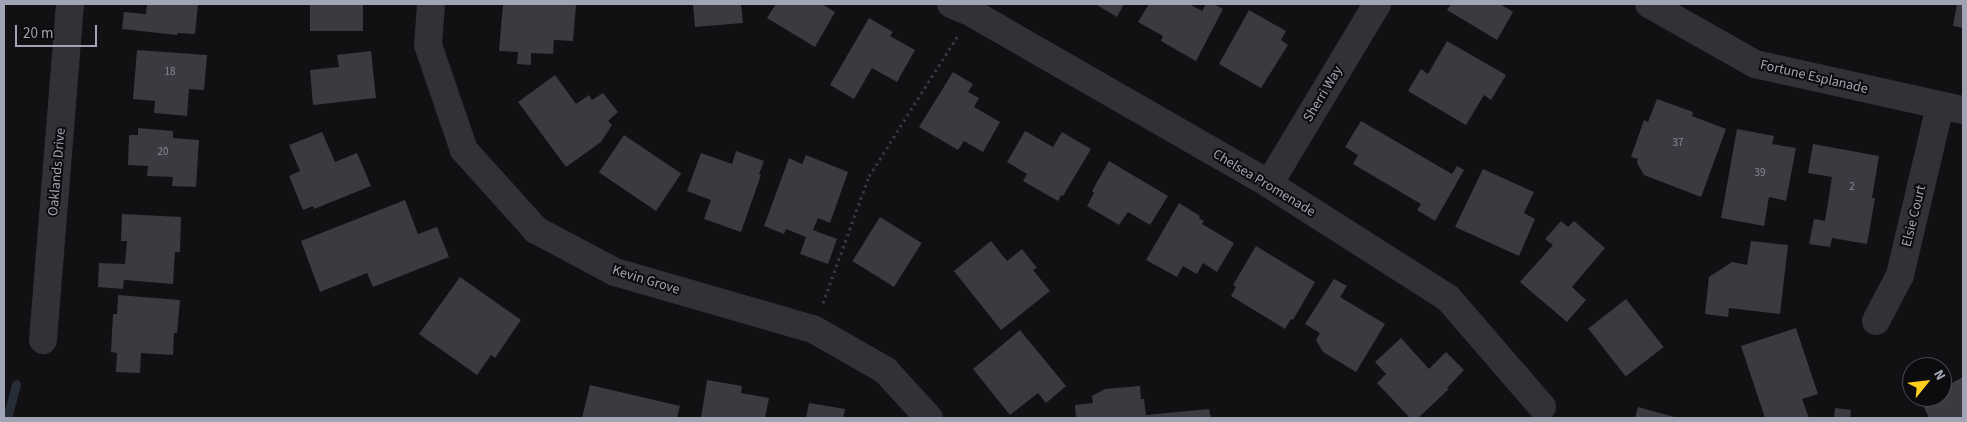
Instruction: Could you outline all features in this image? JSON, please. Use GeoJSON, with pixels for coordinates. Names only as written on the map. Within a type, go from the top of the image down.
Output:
{"type":"FeatureCollection","features":[{"type":"Feature","properties":{"kind":"street","name":"Oaklands Drive"},"geometry":{"type":"LineString","coordinates":[[43,340],[70,4]]}},
{"type":"Feature","properties":{"kind":"street","name":"Kevin Grove"},"geometry":{"type":"LineString","coordinates":[[431,4],[428,45],[464,150],[536,230],[615,272],[813,329],[885,370],[929,418]]}},
{"type":"Feature","properties":{"kind":"street","name":"Sherri Way"},"geometry":{"type":"LineString","coordinates":[[1269,184],[1377,4]]}},
{"type":"Feature","properties":{"kind":"street","name":"Fortune Esplanade"},"geometry":{"type":"LineString","coordinates":[[1649,4],[1755,64],[1952,108]]}},
{"type":"Feature","properties":{"kind":"street","name":"Chelsea Promenade"},"geometry":{"type":"LineString","coordinates":[[962,9],[1269,184],[1448,298],[1542,406]]}},
{"type":"Feature","properties":{"kind":"street","name":"Elsie Court"},"geometry":{"type":"LineString","coordinates":[[1876,321],[1900,275],[1952,108]]}},
{"type":"Feature","properties":{"kind":"path"},"geometry":{"type":"LineString","coordinates":[[813,329],[869,176],[962,9]]}},
{"type":"Feature","properties":{"kind":"building"},"geometry":{"type":"Polygon","coordinates":[[[147,4],[198,4],[195,34],[178,33],[177,35],[122,29],[124,12],[146,14],[147,4]]]}},
{"type":"Feature","properties":{"kind":"building"},"geometry":{"type":"Polygon","coordinates":[[[310,4],[363,4],[363,31],[310,31],[310,4]]]}},
{"type":"Feature","properties":{"kind":"building"},"geometry":{"type":"Polygon","coordinates":[[[503,4],[576,5],[573,41],[554,40],[553,54],[531,53],[531,65],[517,64],[518,52],[499,51],[503,4]]]}},
{"type":"Feature","properties":{"kind":"building"},"geometry":{"type":"Polygon","coordinates":[[[693,4],[741,4],[743,23],[695,27],[693,4]]]}},
{"type":"Feature","properties":{"kind":"building"},"geometry":{"type":"Polygon","coordinates":[[[776,4],[822,4],[835,12],[815,47],[767,18],[776,4]]]}},
{"type":"Feature","properties":{"kind":"building"},"geometry":{"type":"Polygon","coordinates":[[[1095,4],[1124,4],[1117,17],[1095,4]]]}},
{"type":"Feature","properties":{"kind":"building"},"geometry":{"type":"Polygon","coordinates":[[[1149,4],[1189,4],[1202,11],[1206,4],[1214,4],[1223,9],[1196,61],[1161,41],[1163,36],[1138,22],[1149,4]]]}},
{"type":"Feature","properties":{"kind":"building"},"geometry":{"type":"Polygon","coordinates":[[[1451,4],[1500,4],[1513,12],[1497,40],[1447,10],[1451,4]]]}},
{"type":"Feature","properties":{"kind":"building"},"geometry":{"type":"Polygon","coordinates":[[[1957,4],[1963,4],[1963,28],[1953,26],[1957,4]]]}},
{"type":"Feature","properties":{"kind":"building"},"geometry":{"type":"Polygon","coordinates":[[[1249,10],[1286,31],[1281,40],[1288,45],[1261,88],[1219,64],[1249,10]]]}},
{"type":"Feature","properties":{"kind":"building"},"geometry":{"type":"Polygon","coordinates":[[[869,18],[893,32],[890,36],[915,50],[897,82],[872,68],[854,99],[830,85],[869,18]]]}},
{"type":"Feature","properties":{"kind":"building"},"geometry":{"type":"Polygon","coordinates":[[[1447,41],[1506,75],[1491,100],[1484,95],[1466,125],[1408,91],[1421,69],[1428,74],[1447,41]]]}},
{"type":"Feature","properties":{"kind":"building"},"geometry":{"type":"Polygon","coordinates":[[[137,50],[207,55],[204,90],[189,89],[187,116],[154,113],[155,101],[133,99],[137,50]]]}},
{"type":"Feature","properties":{"kind":"building"},"geometry":{"type":"Polygon","coordinates":[[[371,51],[376,98],[313,105],[310,70],[339,67],[337,55],[371,51]]]}},
{"type":"Feature","properties":{"kind":"building"},"geometry":{"type":"Polygon","coordinates":[[[953,72],[973,84],[968,92],[979,98],[974,107],[1000,122],[983,152],[964,141],[958,150],[919,127],[953,72]]]}},
{"type":"Feature","properties":{"kind":"building"},"geometry":{"type":"Polygon","coordinates":[[[555,75],[576,104],[589,95],[592,100],[603,93],[618,112],[608,121],[612,125],[601,142],[566,167],[518,102],[555,75]]]}},
{"type":"Feature","properties":{"kind":"building"},"geometry":{"type":"Polygon","coordinates":[[[1657,99],[1693,112],[1692,116],[1726,129],[1701,197],[1644,175],[1637,163],[1638,159],[1631,157],[1644,120],[1648,122],[1657,99]]]}},
{"type":"Feature","properties":{"kind":"building"},"geometry":{"type":"Polygon","coordinates":[[[1361,121],[1452,174],[1457,166],[1464,170],[1435,221],[1417,210],[1421,204],[1353,164],[1358,155],[1345,147],[1361,121]]]}},
{"type":"Feature","properties":{"kind":"building"},"geometry":{"type":"Polygon","coordinates":[[[138,128],[173,131],[173,138],[199,140],[196,187],[172,186],[173,177],[147,176],[148,166],[128,165],[129,135],[138,135],[138,128]]]}},
{"type":"Feature","properties":{"kind":"building"},"geometry":{"type":"Polygon","coordinates":[[[1737,129],[1774,136],[1772,144],[1796,148],[1786,201],[1769,197],[1764,226],[1721,218],[1737,129]]]}},
{"type":"Feature","properties":{"kind":"building"},"geometry":{"type":"Polygon","coordinates":[[[1025,131],[1053,147],[1062,132],[1091,149],[1063,196],[1061,195],[1058,201],[1023,181],[1027,174],[1007,162],[1025,131]]]}},
{"type":"Feature","properties":{"kind":"building"},"geometry":{"type":"Polygon","coordinates":[[[322,132],[335,162],[357,153],[371,186],[314,209],[313,206],[303,210],[289,176],[300,171],[289,145],[322,132]]]}},
{"type":"Feature","properties":{"kind":"building"},"geometry":{"type":"Polygon","coordinates":[[[624,135],[681,174],[656,211],[599,172],[624,135]]]}},
{"type":"Feature","properties":{"kind":"building"},"geometry":{"type":"Polygon","coordinates":[[[1813,144],[1879,156],[1872,198],[1875,198],[1867,244],[1832,238],[1830,247],[1809,244],[1814,219],[1825,221],[1832,177],[1808,173],[1813,144]]]}},
{"type":"Feature","properties":{"kind":"building"},"geometry":{"type":"Polygon","coordinates":[[[736,151],[764,161],[741,232],[704,219],[711,200],[687,191],[701,153],[732,164],[736,151]]]}},
{"type":"Feature","properties":{"kind":"building"},"geometry":{"type":"Polygon","coordinates":[[[806,155],[848,172],[830,223],[818,218],[813,230],[837,239],[828,264],[800,254],[806,237],[786,229],[784,234],[764,226],[789,158],[802,164],[806,155]]]}},
{"type":"Feature","properties":{"kind":"building"},"geometry":{"type":"Polygon","coordinates":[[[1109,161],[1168,196],[1150,225],[1128,212],[1119,225],[1087,206],[1094,193],[1092,191],[1109,161]]]}},
{"type":"Feature","properties":{"kind":"building"},"geometry":{"type":"Polygon","coordinates":[[[1483,169],[1534,192],[1524,213],[1535,219],[1519,256],[1455,227],[1483,169]]]}},
{"type":"Feature","properties":{"kind":"building"},"geometry":{"type":"Polygon","coordinates":[[[405,200],[418,234],[437,227],[449,257],[373,287],[367,273],[320,292],[301,241],[405,200]]]}},
{"type":"Feature","properties":{"kind":"building"},"geometry":{"type":"Polygon","coordinates":[[[1179,203],[1200,216],[1199,218],[1204,221],[1202,224],[1234,243],[1217,272],[1203,263],[1197,274],[1183,266],[1177,277],[1146,260],[1179,203]]]}},
{"type":"Feature","properties":{"kind":"building"},"geometry":{"type":"Polygon","coordinates":[[[122,214],[181,217],[180,252],[175,252],[173,284],[124,280],[123,289],[98,287],[99,263],[125,264],[127,241],[121,241],[122,214]]]}},
{"type":"Feature","properties":{"kind":"building"},"geometry":{"type":"Polygon","coordinates":[[[880,217],[922,243],[894,287],[852,261],[880,217]]]}},
{"type":"Feature","properties":{"kind":"building"},"geometry":{"type":"Polygon","coordinates":[[[1561,221],[1568,227],[1574,221],[1605,248],[1572,287],[1586,300],[1567,322],[1520,282],[1553,245],[1545,239],[1561,221]]]}},
{"type":"Feature","properties":{"kind":"building"},"geometry":{"type":"Polygon","coordinates":[[[991,241],[1007,261],[1022,249],[1037,268],[1033,270],[1050,291],[1001,330],[954,271],[991,241]]]}},
{"type":"Feature","properties":{"kind":"building"},"geometry":{"type":"Polygon","coordinates":[[[1751,241],[1788,245],[1780,314],[1729,308],[1728,317],[1705,314],[1709,277],[1732,262],[1747,265],[1751,241]]]}},
{"type":"Feature","properties":{"kind":"building"},"geometry":{"type":"Polygon","coordinates":[[[1256,246],[1315,282],[1293,320],[1291,319],[1285,329],[1231,296],[1236,287],[1233,285],[1256,246]]]}},
{"type":"Feature","properties":{"kind":"building"},"geometry":{"type":"Polygon","coordinates":[[[460,277],[521,320],[495,358],[491,355],[477,375],[419,334],[460,277]]]}},
{"type":"Feature","properties":{"kind":"building"},"geometry":{"type":"Polygon","coordinates":[[[1334,279],[1347,286],[1340,297],[1385,324],[1356,372],[1323,352],[1316,340],[1320,333],[1305,324],[1334,279]]]}},
{"type":"Feature","properties":{"kind":"building"},"geometry":{"type":"Polygon","coordinates":[[[118,295],[180,300],[177,333],[174,333],[173,355],[141,353],[140,373],[116,372],[117,353],[111,352],[113,314],[117,314],[118,295]]]}},
{"type":"Feature","properties":{"kind":"building"},"geometry":{"type":"Polygon","coordinates":[[[1626,299],[1664,347],[1626,377],[1588,329],[1626,299]]]}},
{"type":"Feature","properties":{"kind":"building"},"geometry":{"type":"Polygon","coordinates":[[[1796,328],[1818,394],[1802,399],[1809,418],[1765,418],[1741,346],[1796,328]]]}},
{"type":"Feature","properties":{"kind":"building"},"geometry":{"type":"Polygon","coordinates":[[[1020,330],[1066,386],[1046,403],[1038,393],[1010,415],[973,369],[1020,330]]]}},
{"type":"Feature","properties":{"kind":"building"},"geometry":{"type":"Polygon","coordinates":[[[1401,338],[1429,369],[1446,352],[1464,370],[1447,388],[1449,389],[1418,418],[1410,418],[1377,383],[1386,374],[1375,362],[1401,338]]]}},
{"type":"Feature","properties":{"kind":"building"},"geometry":{"type":"Polygon","coordinates":[[[1963,377],[1963,418],[1929,418],[1924,407],[1952,407],[1952,383],[1963,377]]]}},
{"type":"Feature","properties":{"kind":"building"},"geometry":{"type":"Polygon","coordinates":[[[707,380],[742,386],[741,393],[769,398],[765,418],[701,418],[707,380]]]}},
{"type":"Feature","properties":{"kind":"building"},"geometry":{"type":"Polygon","coordinates":[[[590,385],[680,406],[677,418],[582,418],[590,385]]]}},
{"type":"Feature","properties":{"kind":"building"},"geometry":{"type":"Polygon","coordinates":[[[1140,386],[1141,399],[1144,399],[1146,415],[1209,409],[1211,418],[1076,418],[1075,405],[1093,403],[1092,396],[1105,389],[1140,386]]]}},
{"type":"Feature","properties":{"kind":"building"},"geometry":{"type":"Polygon","coordinates":[[[809,403],[845,409],[843,418],[806,418],[809,403]]]}},
{"type":"Feature","properties":{"kind":"building"},"geometry":{"type":"Polygon","coordinates":[[[1638,407],[1678,418],[1635,418],[1638,407]]]}},
{"type":"Feature","properties":{"kind":"building"},"geometry":{"type":"Polygon","coordinates":[[[1835,408],[1851,410],[1850,418],[1834,418],[1835,408]]]}},
{"type":"Feature","properties":{"kind":"waterway"},"geometry":{"type":"LineString","coordinates":[[7,418],[16,384]]}}]}
